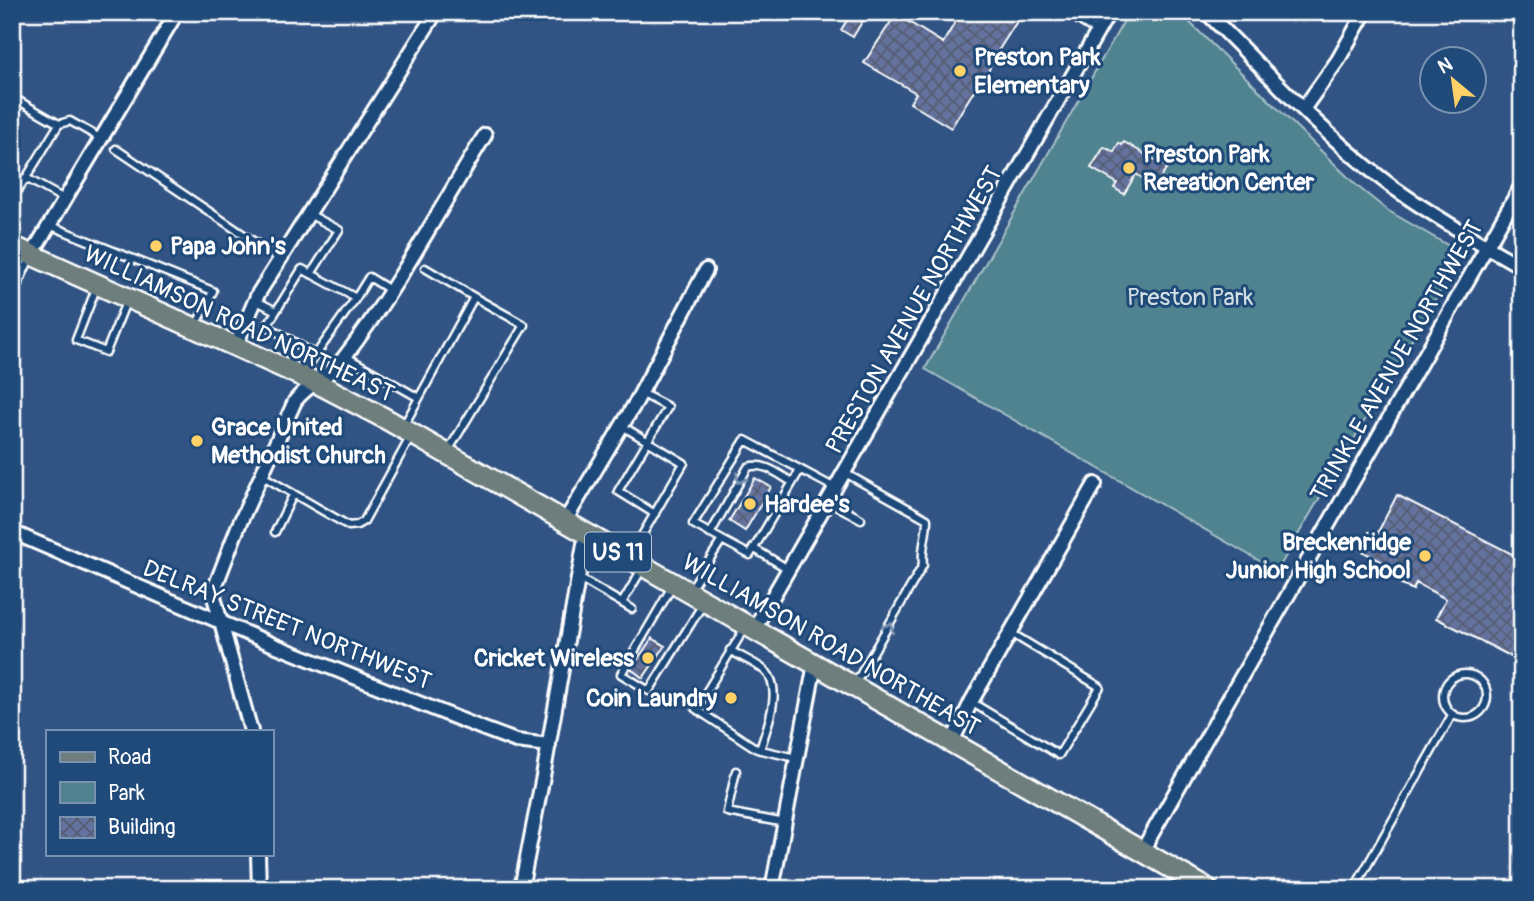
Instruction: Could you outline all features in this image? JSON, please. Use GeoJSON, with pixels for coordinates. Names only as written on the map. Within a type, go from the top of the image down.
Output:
{"type":"FeatureCollection","features":[{"type":"Feature","properties":{"kind":"main road","name":"WILLIAMSON ROAD NORTHEAST"},"geometry":{"type":"LineString","coordinates":[[12,246],[308,379],[407,431],[1209,889]]}},
{"type":"Feature","properties":{"kind":"street"},"geometry":{"type":"LineString","coordinates":[[32,254],[177,12]]}},
{"type":"Feature","properties":{"kind":"street"},"geometry":{"type":"LineString","coordinates":[[235,346],[255,300],[436,12]]}},
{"type":"Feature","properties":{"kind":"street","name":"PRESTON AVENUE NORTHWEST"},"geometry":{"type":"LineString","coordinates":[[751,627],[789,569],[1110,12]]}},
{"type":"Feature","properties":{"kind":"street"},"geometry":{"type":"LineString","coordinates":[[1206,12],[1304,108],[1393,187],[1440,220],[1522,267]]}},
{"type":"Feature","properties":{"kind":"street"},"geometry":{"type":"LineString","coordinates":[[1304,108],[1338,60],[1365,12]]}},
{"type":"Feature","properties":{"kind":"street"},"geometry":{"type":"LineString","coordinates":[[251,730],[214,597],[215,587],[261,475],[308,379],[328,374],[345,356],[390,290],[485,135]]}},
{"type":"Feature","properties":{"kind":"street","name":"TRINKLE AVENUE NORTHWEST"},"geometry":{"type":"LineString","coordinates":[[1142,851],[1522,185]]}},
{"type":"Feature","properties":{"kind":"street"},"geometry":{"type":"LineString","coordinates":[[565,521],[641,393],[706,270]]}},
{"type":"Feature","properties":{"kind":"street"},"geometry":{"type":"LineString","coordinates":[[952,742],[971,702],[1095,484]]}},
{"type":"Feature","properties":{"kind":"street","name":"DELRAY STREET NORTHWEST"},"geometry":{"type":"LineString","coordinates":[[12,532],[274,645],[516,741],[549,745]]}},
{"type":"Feature","properties":{"kind":"street"},"geometry":{"type":"LineString","coordinates":[[521,889],[586,533]]}},
{"type":"Feature","properties":{"kind":"street"},"geometry":{"type":"LineString","coordinates":[[772,889],[815,664]]}},
{"type":"Feature","properties":{"kind":"street"},"geometry":{"type":"LineString","coordinates":[[258,856],[259,889]]}},
{"type":"Feature","properties":{"kind":"lane"},"geometry":{"type":"LineString","coordinates":[[1065,12],[1098,32]]}},
{"type":"Feature","properties":{"kind":"lane"},"geometry":{"type":"LineString","coordinates":[[12,97],[59,124]]}},
{"type":"Feature","properties":{"kind":"lane"},"geometry":{"type":"LineString","coordinates":[[12,198],[59,124],[70,121],[100,138]]}},
{"type":"Feature","properties":{"kind":"lane"},"geometry":{"type":"LineString","coordinates":[[116,149],[281,259]]}},
{"type":"Feature","properties":{"kind":"lane"},"geometry":{"type":"LineString","coordinates":[[26,178],[64,199]]}},
{"type":"Feature","properties":{"kind":"lane"},"geometry":{"type":"LineString","coordinates":[[309,214],[339,230],[311,274]]}},
{"type":"Feature","properties":{"kind":"lane"},"geometry":{"type":"LineString","coordinates":[[49,225],[212,291],[195,328]]}},
{"type":"Feature","properties":{"kind":"lane"},"geometry":{"type":"LineString","coordinates":[[12,298],[15,285],[32,254]]}},
{"type":"Feature","properties":{"kind":"lane"},"geometry":{"type":"LineString","coordinates":[[425,268],[524,325],[446,454]]}},
{"type":"Feature","properties":{"kind":"lane"},"geometry":{"type":"LineString","coordinates":[[316,355],[267,326],[302,269],[356,298]]}},
{"type":"Feature","properties":{"kind":"lane"},"geometry":{"type":"LineString","coordinates":[[308,379],[316,355],[369,277],[390,290]]}},
{"type":"Feature","properties":{"kind":"lane"},"geometry":{"type":"LineString","coordinates":[[98,284],[76,340],[106,352],[128,298]]}},
{"type":"Feature","properties":{"kind":"lane"},"geometry":{"type":"LineString","coordinates":[[261,475],[349,526],[364,521],[407,431],[419,398],[474,297]]}},
{"type":"Feature","properties":{"kind":"lane"},"geometry":{"type":"LineString","coordinates":[[255,300],[276,312]]}},
{"type":"Feature","properties":{"kind":"lane"},"geometry":{"type":"LineString","coordinates":[[345,356],[419,398]]}},
{"type":"Feature","properties":{"kind":"lane"},"geometry":{"type":"LineString","coordinates":[[641,393],[668,407],[618,491],[655,513]]}},
{"type":"Feature","properties":{"kind":"lane"},"geometry":{"type":"LineString","coordinates":[[622,426],[684,463],[655,513],[622,603]]}},
{"type":"Feature","properties":{"kind":"lane"},"geometry":{"type":"LineString","coordinates":[[800,470],[750,555],[693,524],[745,440],[836,488]]}},
{"type":"Feature","properties":{"kind":"lane"},"geometry":{"type":"LineString","coordinates":[[710,534],[748,467],[765,466],[792,482]]}},
{"type":"Feature","properties":{"kind":"lane"},"geometry":{"type":"LineString","coordinates":[[845,473],[927,519],[927,536],[921,549],[923,565],[854,686]]}},
{"type":"Feature","properties":{"kind":"lane"},"geometry":{"type":"LineString","coordinates":[[275,532],[293,495]]}},
{"type":"Feature","properties":{"kind":"lane"},"geometry":{"type":"LineString","coordinates":[[828,501],[861,519]]}},
{"type":"Feature","properties":{"kind":"lane"},"geometry":{"type":"LineString","coordinates":[[689,592],[649,691],[621,674],[689,592],[722,540]]}},
{"type":"Feature","properties":{"kind":"lane"},"geometry":{"type":"LineString","coordinates":[[753,548],[789,569]]}},
{"type":"Feature","properties":{"kind":"lane"},"geometry":{"type":"LineString","coordinates":[[579,578],[632,609]]}},
{"type":"Feature","properties":{"kind":"lane"},"geometry":{"type":"LineString","coordinates":[[751,627],[730,650],[696,709],[761,750],[798,758]]}},
{"type":"Feature","properties":{"kind":"lane"},"geometry":{"type":"LineString","coordinates":[[971,702],[1059,755],[1100,687],[1011,633]]}},
{"type":"Feature","properties":{"kind":"lane"},"geometry":{"type":"LineString","coordinates":[[730,650],[766,671],[772,682],[774,693],[761,750]]}},
{"type":"Feature","properties":{"kind":"lane"},"geometry":{"type":"LineString","coordinates":[[1458,674],[1475,674],[1486,687],[1486,705],[1480,713],[1472,717],[1464,719],[1452,715],[1443,701],[1446,684],[1458,674]]}},
{"type":"Feature","properties":{"kind":"lane"},"geometry":{"type":"LineString","coordinates":[[1354,889],[1452,715]]}},
{"type":"Feature","properties":{"kind":"lane"},"geometry":{"type":"LineString","coordinates":[[736,771],[727,812],[785,823]]}},
{"type":"Feature","properties":{"kind":"green space","name":"Preston Park"},"geometry":{"type":"Polygon","coordinates":[[[1129,12],[1179,12],[1357,186],[1387,210],[1449,246],[1457,262],[1277,571],[925,369],[1129,12]]]}},
{"type":"Feature","properties":{"kind":"building"},"geometry":{"type":"Polygon","coordinates":[[[852,12],[868,12],[853,37],[841,30],[852,12]]]}},
{"type":"Feature","properties":{"kind":"building","name":"Preston Park Elementary"},"geometry":{"type":"Polygon","coordinates":[[[961,12],[1023,12],[991,62],[985,87],[978,84],[951,128],[910,103],[916,93],[864,63],[896,14],[943,43],[961,12]]]}},
{"type":"Feature","properties":{"kind":"building","name":"Preston Park Rereation Center"},"geometry":{"type":"Polygon","coordinates":[[[1124,142],[1167,167],[1156,186],[1136,174],[1124,194],[1114,188],[1117,183],[1091,168],[1104,147],[1114,152],[1119,143],[1122,145],[1124,142]]]}},
{"type":"Feature","properties":{"kind":"building","name":"Hardee's"},"geometry":{"type":"Polygon","coordinates":[[[755,478],[771,487],[745,531],[729,521],[755,478]]]}},
{"type":"Feature","properties":{"kind":"building"},"geometry":{"type":"Polygon","coordinates":[[[1397,495],[1522,559],[1522,662],[1436,618],[1446,599],[1416,583],[1413,590],[1396,581],[1399,575],[1392,572],[1394,568],[1360,550],[1369,532],[1376,536],[1397,495]]]}},
{"type":"Feature","properties":{"kind":"building","name":"Cricket Wireless"},"geometry":{"type":"Polygon","coordinates":[[[652,638],[665,646],[643,678],[631,669],[652,638]]]}},
{"type":"Feature","properties":{"kind":"place","name":"Preston Park Elementary"},"geometry":{"type":"Point","coordinates":[960,71]}},
{"type":"Feature","properties":{"kind":"place","name":"Preston Park Rereation Center"},"geometry":{"type":"Point","coordinates":[1129,168]}},
{"type":"Feature","properties":{"kind":"place","name":"Papa John's"},"geometry":{"type":"Point","coordinates":[156,246]}},
{"type":"Feature","properties":{"kind":"place","name":"Grace United Methodist Church"},"geometry":{"type":"Point","coordinates":[197,441]}},
{"type":"Feature","properties":{"kind":"place","name":"Hardee's"},"geometry":{"type":"Point","coordinates":[750,504]}},
{"type":"Feature","properties":{"kind":"place","name":"Breckenridge Junior High School"},"geometry":{"type":"Point","coordinates":[1425,556]}},
{"type":"Feature","properties":{"kind":"place","name":"Cricket Wireless"},"geometry":{"type":"Point","coordinates":[648,658]}},
{"type":"Feature","properties":{"kind":"place","name":"Coin Laundry"},"geometry":{"type":"Point","coordinates":[731,698]}}]}
